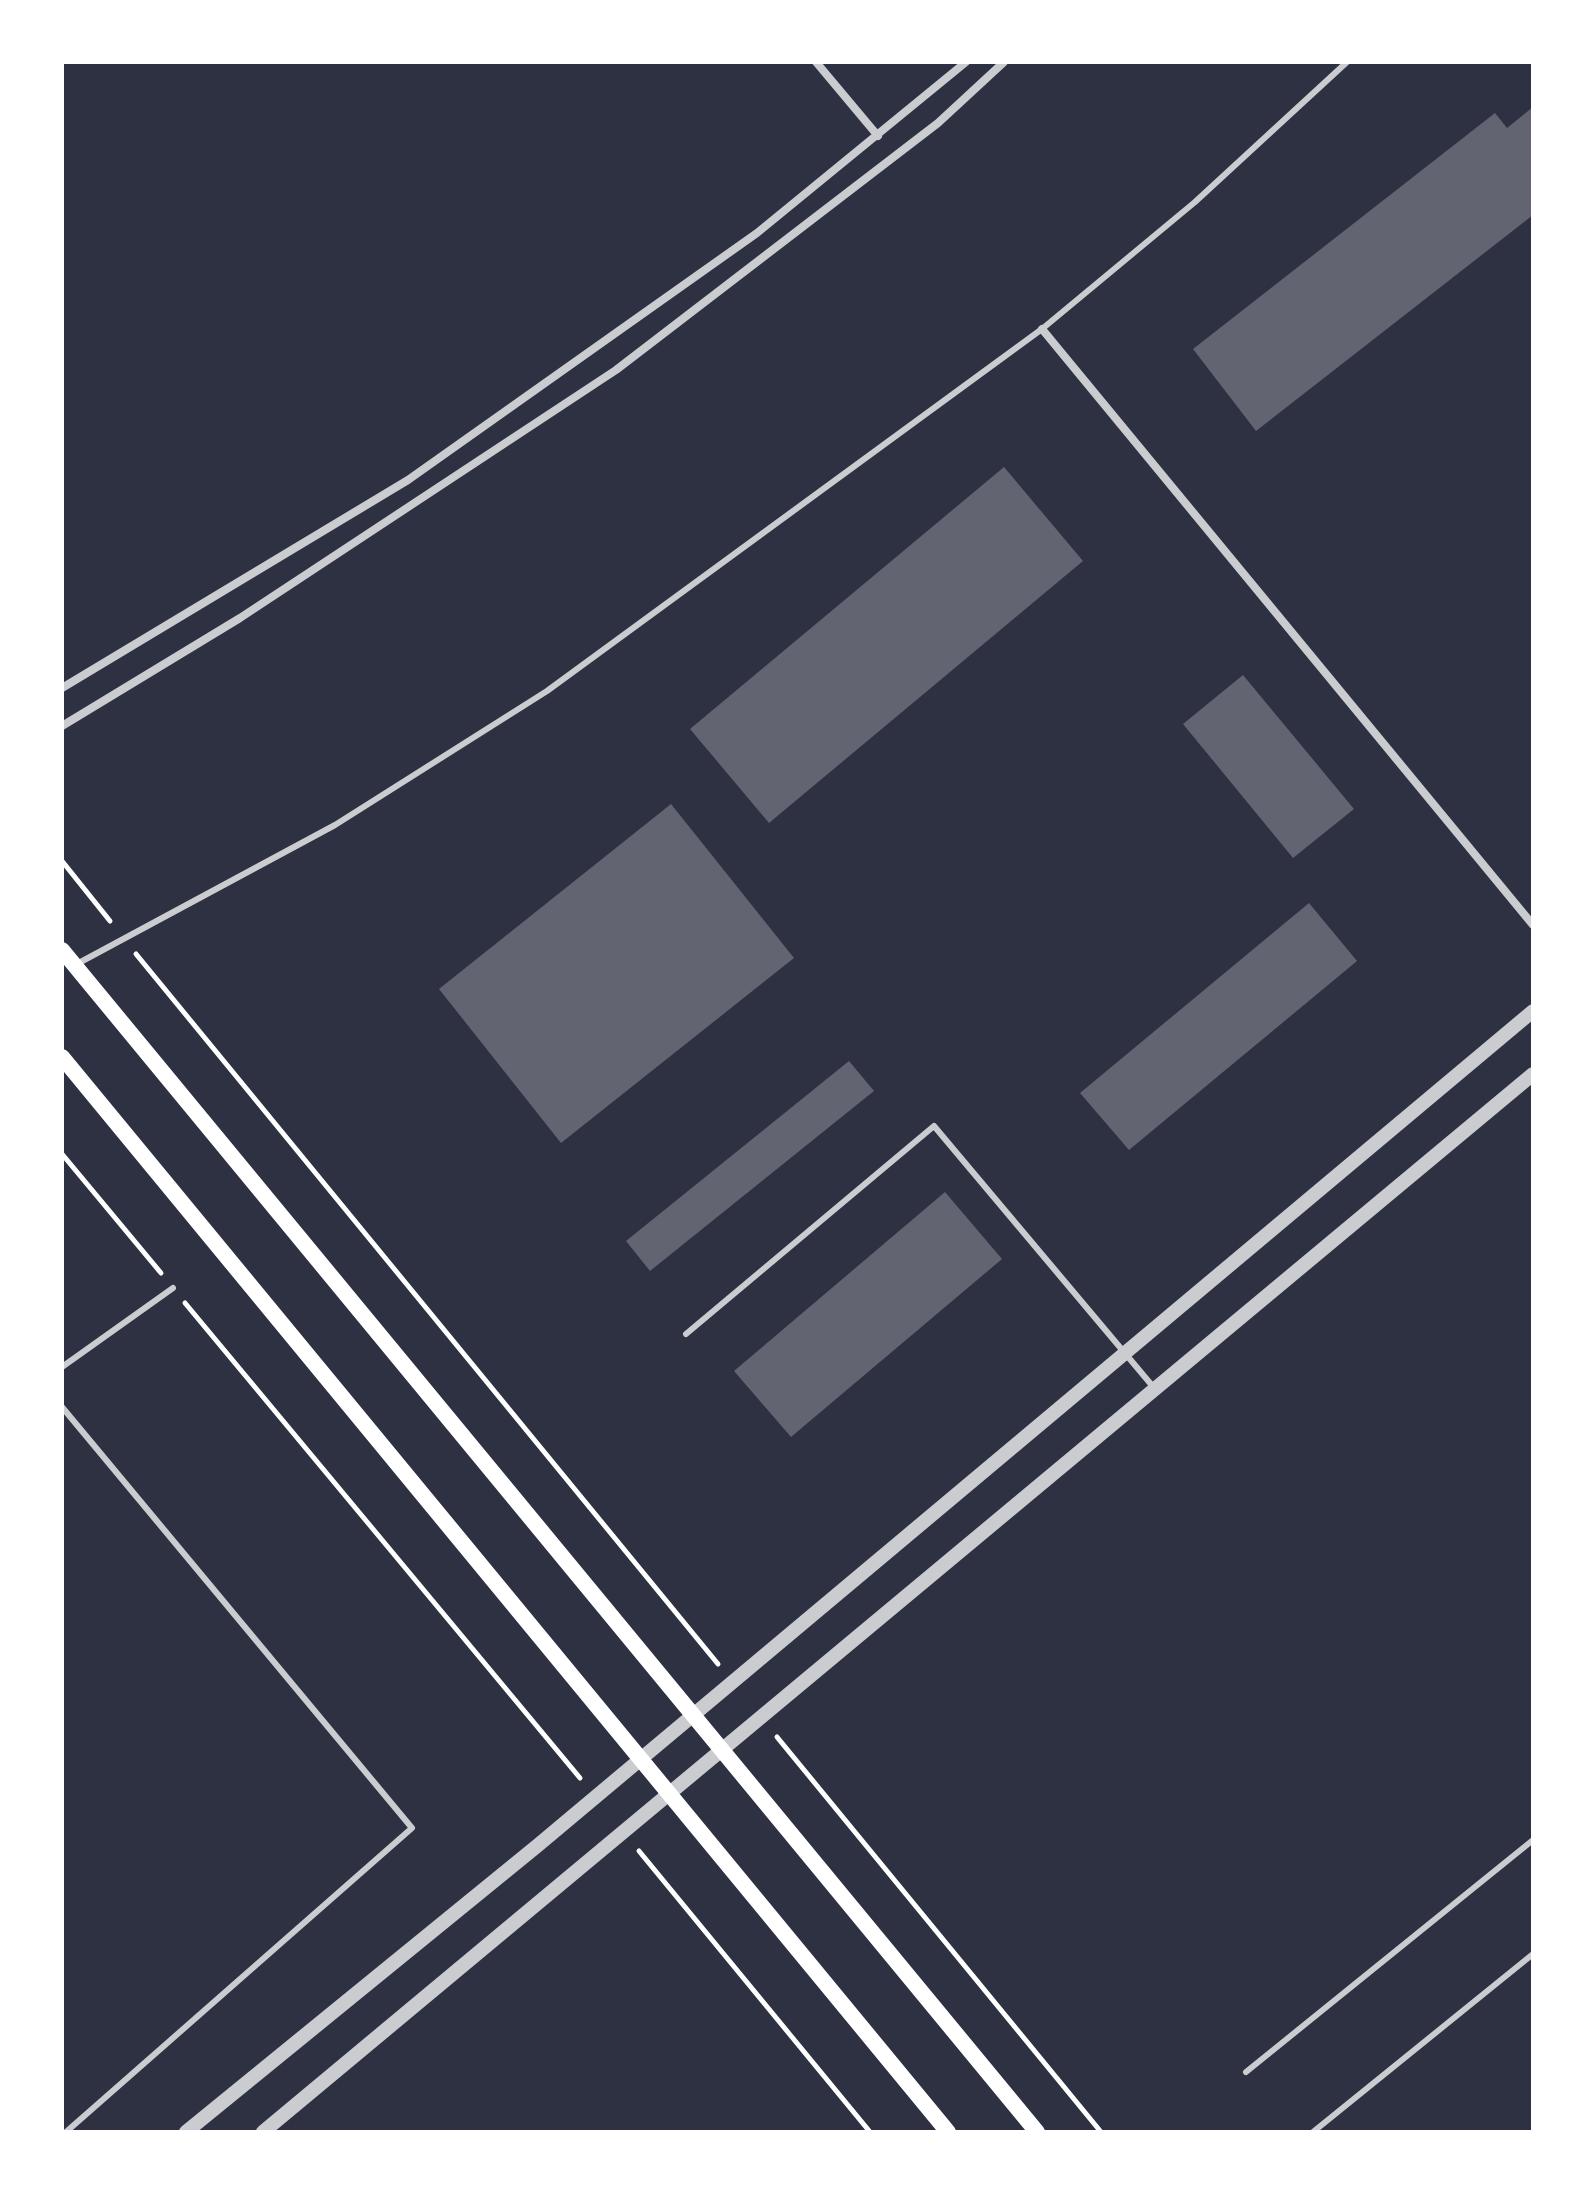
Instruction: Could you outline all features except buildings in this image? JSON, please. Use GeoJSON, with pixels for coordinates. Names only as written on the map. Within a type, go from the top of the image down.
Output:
{"type":"FeatureCollection","features":[{"type":"Feature","properties":{"kind":"main road"},"geometry":{"type":"LineString","coordinates":[[62,950],[1037,2132]]}},
{"type":"Feature","properties":{"kind":"main road"},"geometry":{"type":"LineString","coordinates":[[62,1057],[948,2132]]}},
{"type":"Feature","properties":{"kind":"street"},"geometry":{"type":"LineString","coordinates":[[816,62],[878,136]]}},
{"type":"Feature","properties":{"kind":"street"},"geometry":{"type":"LineString","coordinates":[[62,688],[408,480],[757,233],[966,62]]}},
{"type":"Feature","properties":{"kind":"street"},"geometry":{"type":"LineString","coordinates":[[62,726],[240,618],[616,370],[938,123],[1004,62]]}},
{"type":"Feature","properties":{"kind":"street"},"geometry":{"type":"LineString","coordinates":[[1042,329],[1533,925]]}},
{"type":"Feature","properties":{"kind":"street"},"geometry":{"type":"LineString","coordinates":[[186,2132],[595,1797],[1533,1011]]}},
{"type":"Feature","properties":{"kind":"street"},"geometry":{"type":"LineString","coordinates":[[263,2132],[1533,1074]]}},
{"type":"Feature","properties":{"kind":"lane"},"geometry":{"type":"LineString","coordinates":[[75,966],[335,825],[547,691],[1042,329],[1195,202],[1347,62]]}},
{"type":"Feature","properties":{"kind":"lane"},"geometry":{"type":"LineString","coordinates":[[686,1334],[934,1126],[1155,1389]]}},
{"type":"Feature","properties":{"kind":"lane"},"geometry":{"type":"LineString","coordinates":[[62,1367],[173,1288]]}},
{"type":"Feature","properties":{"kind":"lane"},"geometry":{"type":"LineString","coordinates":[[62,1407],[412,1828],[66,2132]]}},
{"type":"Feature","properties":{"kind":"lane"},"geometry":{"type":"LineString","coordinates":[[1246,2072],[1533,1840]]}},
{"type":"Feature","properties":{"kind":"lane"},"geometry":{"type":"LineString","coordinates":[[1313,2132],[1533,1954]]}},
{"type":"Feature","properties":{"kind":"path"},"geometry":{"type":"LineString","coordinates":[[62,861],[732,1682]]}},
{"type":"Feature","properties":{"kind":"path"},"geometry":{"type":"LineString","coordinates":[[62,1154],[595,1797]]}},
{"type":"Feature","properties":{"kind":"path"},"geometry":{"type":"LineString","coordinates":[[762,1718],[1101,2132]]}},
{"type":"Feature","properties":{"kind":"path"},"geometry":{"type":"LineString","coordinates":[[624,1832],[870,2132]]}}]}
